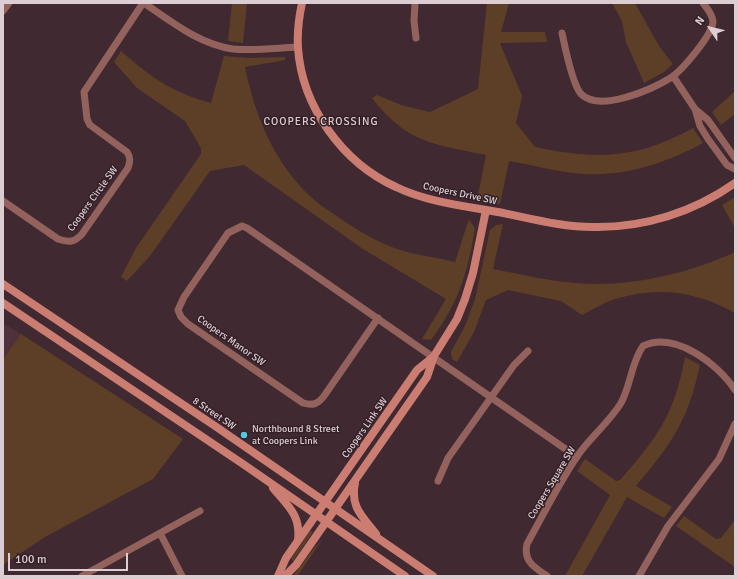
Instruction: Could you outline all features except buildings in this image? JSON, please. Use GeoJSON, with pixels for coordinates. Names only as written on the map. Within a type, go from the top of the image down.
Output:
{"type":"FeatureCollection","features":[{"type":"Feature","properties":{"kind":"street"},"geometry":{"type":"LineString","coordinates":[[3,11],[9,3]]}},
{"type":"Feature","properties":{"kind":"street","name":"Coopers Circle SW"},"geometry":{"type":"LineString","coordinates":[[3,201],[58,239],[72,242],[82,234],[128,168],[130,156],[123,148],[90,125],[87,119],[84,92],[144,3],[192,35],[221,46],[234,49],[298,47]]}},
{"type":"Feature","properties":{"kind":"street","name":"Coopers Drive SW"},"geometry":{"type":"LineString","coordinates":[[302,3],[298,47],[304,78],[322,119],[336,142],[355,160],[376,176],[396,187],[430,199],[568,225],[593,227],[622,226],[651,221],[696,207],[735,184]]}},
{"type":"Feature","properties":{"kind":"street"},"geometry":{"type":"LineString","coordinates":[[415,3],[414,21],[416,38]]}},
{"type":"Feature","properties":{"kind":"street"},"geometry":{"type":"LineString","coordinates":[[562,33],[579,91],[593,101],[625,97],[654,86],[673,76],[696,51],[712,28],[713,20],[703,3]]}},
{"type":"Feature","properties":{"kind":"street"},"geometry":{"type":"LineString","coordinates":[[673,76],[695,109],[708,120],[735,158]]}},
{"type":"Feature","properties":{"kind":"street"},"geometry":{"type":"LineString","coordinates":[[695,109],[700,126],[708,139],[726,165],[735,169]]}},
{"type":"Feature","properties":{"kind":"street","name":"Coopers Link SW"},"geometry":{"type":"LineString","coordinates":[[285,576],[296,565],[427,377],[434,356],[457,319],[465,299],[473,273],[486,210]]}},
{"type":"Feature","properties":{"kind":"street","name":"Coopers Manor SW"},"geometry":{"type":"LineString","coordinates":[[378,318],[324,396],[315,404],[309,405],[303,403],[188,324],[181,317],[178,310],[184,297],[228,233],[242,226],[247,228],[434,356],[577,457]]}},
{"type":"Feature","properties":{"kind":"street","name":"8 Street SW"},"geometry":{"type":"LineString","coordinates":[[3,284],[335,508],[433,576]]}},
{"type":"Feature","properties":{"kind":"street"},"geometry":{"type":"LineString","coordinates":[[3,303],[266,480],[405,576]]}},
{"type":"Feature","properties":{"kind":"street","name":"Coopers Square SW"},"geometry":{"type":"LineString","coordinates":[[548,576],[528,561],[526,550],[527,544],[577,457],[615,412],[628,387],[638,352],[643,346],[649,343],[657,342],[676,346],[699,355],[722,373],[735,390]]}},
{"type":"Feature","properties":{"kind":"street"},"geometry":{"type":"LineString","coordinates":[[438,480],[444,464],[514,365],[528,351]]}},
{"type":"Feature","properties":{"kind":"street","name":"Coopers Link SW"},"geometry":{"type":"LineString","coordinates":[[278,576],[286,558],[417,370],[434,356]]}},
{"type":"Feature","properties":{"kind":"street"},"geometry":{"type":"LineString","coordinates":[[639,576],[668,526],[719,459],[735,424]]}},
{"type":"Feature","properties":{"kind":"street"},"geometry":{"type":"LineString","coordinates":[[356,479],[354,497],[358,511],[383,542]]}},
{"type":"Feature","properties":{"kind":"street"},"geometry":{"type":"LineString","coordinates":[[266,480],[297,519],[299,528],[297,542]]}},
{"type":"Feature","properties":{"kind":"street"},"geometry":{"type":"LineString","coordinates":[[82,576],[200,511]]}},
{"type":"Feature","properties":{"kind":"street"},"geometry":{"type":"LineString","coordinates":[[160,533],[182,576]]}},
{"type":"Feature","properties":{"kind":"shaded area"},"geometry":{"type":"Polygon","coordinates":[[[232,3],[247,3],[243,43],[228,41],[232,3]]]}},
{"type":"Feature","properties":{"kind":"shaded area"},"geometry":{"type":"Polygon","coordinates":[[[487,3],[509,3],[501,32],[545,32],[547,42],[500,43],[522,96],[516,123],[535,147],[578,154],[616,154],[653,146],[693,128],[703,143],[675,157],[646,167],[616,173],[585,174],[557,171],[509,161],[500,204],[477,200],[486,155],[436,144],[409,133],[385,113],[372,98],[377,95],[401,105],[430,112],[478,89],[487,3]]]}},
{"type":"Feature","properties":{"kind":"shaded area"},"geometry":{"type":"Polygon","coordinates":[[[612,3],[635,3],[659,46],[673,64],[664,72],[644,83],[626,42],[622,21],[612,3]]]}},
{"type":"Feature","properties":{"kind":"shaded area"},"geometry":{"type":"Polygon","coordinates":[[[121,51],[143,69],[173,89],[211,103],[224,56],[249,58],[285,57],[285,60],[245,67],[254,103],[268,138],[287,170],[312,198],[351,226],[382,243],[407,252],[455,262],[469,219],[475,229],[465,274],[449,313],[431,340],[422,339],[446,299],[363,249],[244,165],[210,171],[150,256],[127,281],[121,277],[136,248],[201,154],[201,148],[185,121],[137,88],[114,62],[121,51]]]}},
{"type":"Feature","properties":{"kind":"shaded area"},"geometry":{"type":"Polygon","coordinates":[[[735,91],[735,114],[721,125],[712,112],[735,91]]]}},
{"type":"Feature","properties":{"kind":"shaded area"},"geometry":{"type":"Polygon","coordinates":[[[735,197],[735,228],[722,205],[735,197]]]}},
{"type":"Feature","properties":{"kind":"shaded area"},"geometry":{"type":"Polygon","coordinates":[[[503,224],[493,269],[565,282],[594,284],[656,278],[698,267],[735,252],[735,313],[707,300],[693,296],[678,293],[649,292],[614,299],[582,315],[561,301],[508,290],[486,300],[474,332],[457,362],[452,359],[451,352],[465,326],[475,299],[490,230],[496,225],[503,224]]]}},
{"type":"Feature","properties":{"kind":"shaded area"},"geometry":{"type":"Polygon","coordinates":[[[3,323],[21,334],[3,359],[3,323]]]}},
{"type":"Feature","properties":{"kind":"shaded area"},"geometry":{"type":"Polygon","coordinates":[[[21,334],[183,439],[153,479],[45,537],[3,565],[3,359],[21,334]]]}},
{"type":"Feature","properties":{"kind":"shaded area"},"geometry":{"type":"Polygon","coordinates":[[[685,357],[700,365],[684,417],[660,457],[636,486],[672,507],[664,518],[627,497],[582,576],[565,576],[610,495],[577,471],[585,459],[616,481],[620,480],[645,451],[663,424],[676,395],[685,357]]]}},
{"type":"Feature","properties":{"kind":"shaded area"},"geometry":{"type":"Polygon","coordinates":[[[684,516],[716,539],[721,538],[735,520],[735,567],[676,526],[684,516]]]}},
{"type":"Feature","properties":{"kind":"shaded area"},"geometry":{"type":"Polygon","coordinates":[[[310,531],[313,532],[293,561],[291,559],[310,531]]]}},
{"type":"Feature","properties":{"kind":"shaded area"},"geometry":{"type":"Polygon","coordinates":[[[322,540],[298,575],[293,576],[314,548],[322,540]]]}},
{"type":"Feature","properties":{"kind":"place","name":"Northbound 8 Street at Coopers Link"},"geometry":{"type":"Point","coordinates":[244,435]}},
{"type":"Feature","properties":{"kind":"district","name":"COOPERS CROSSING"},"geometry":{"type":"Point","coordinates":[321,122]}}]}
